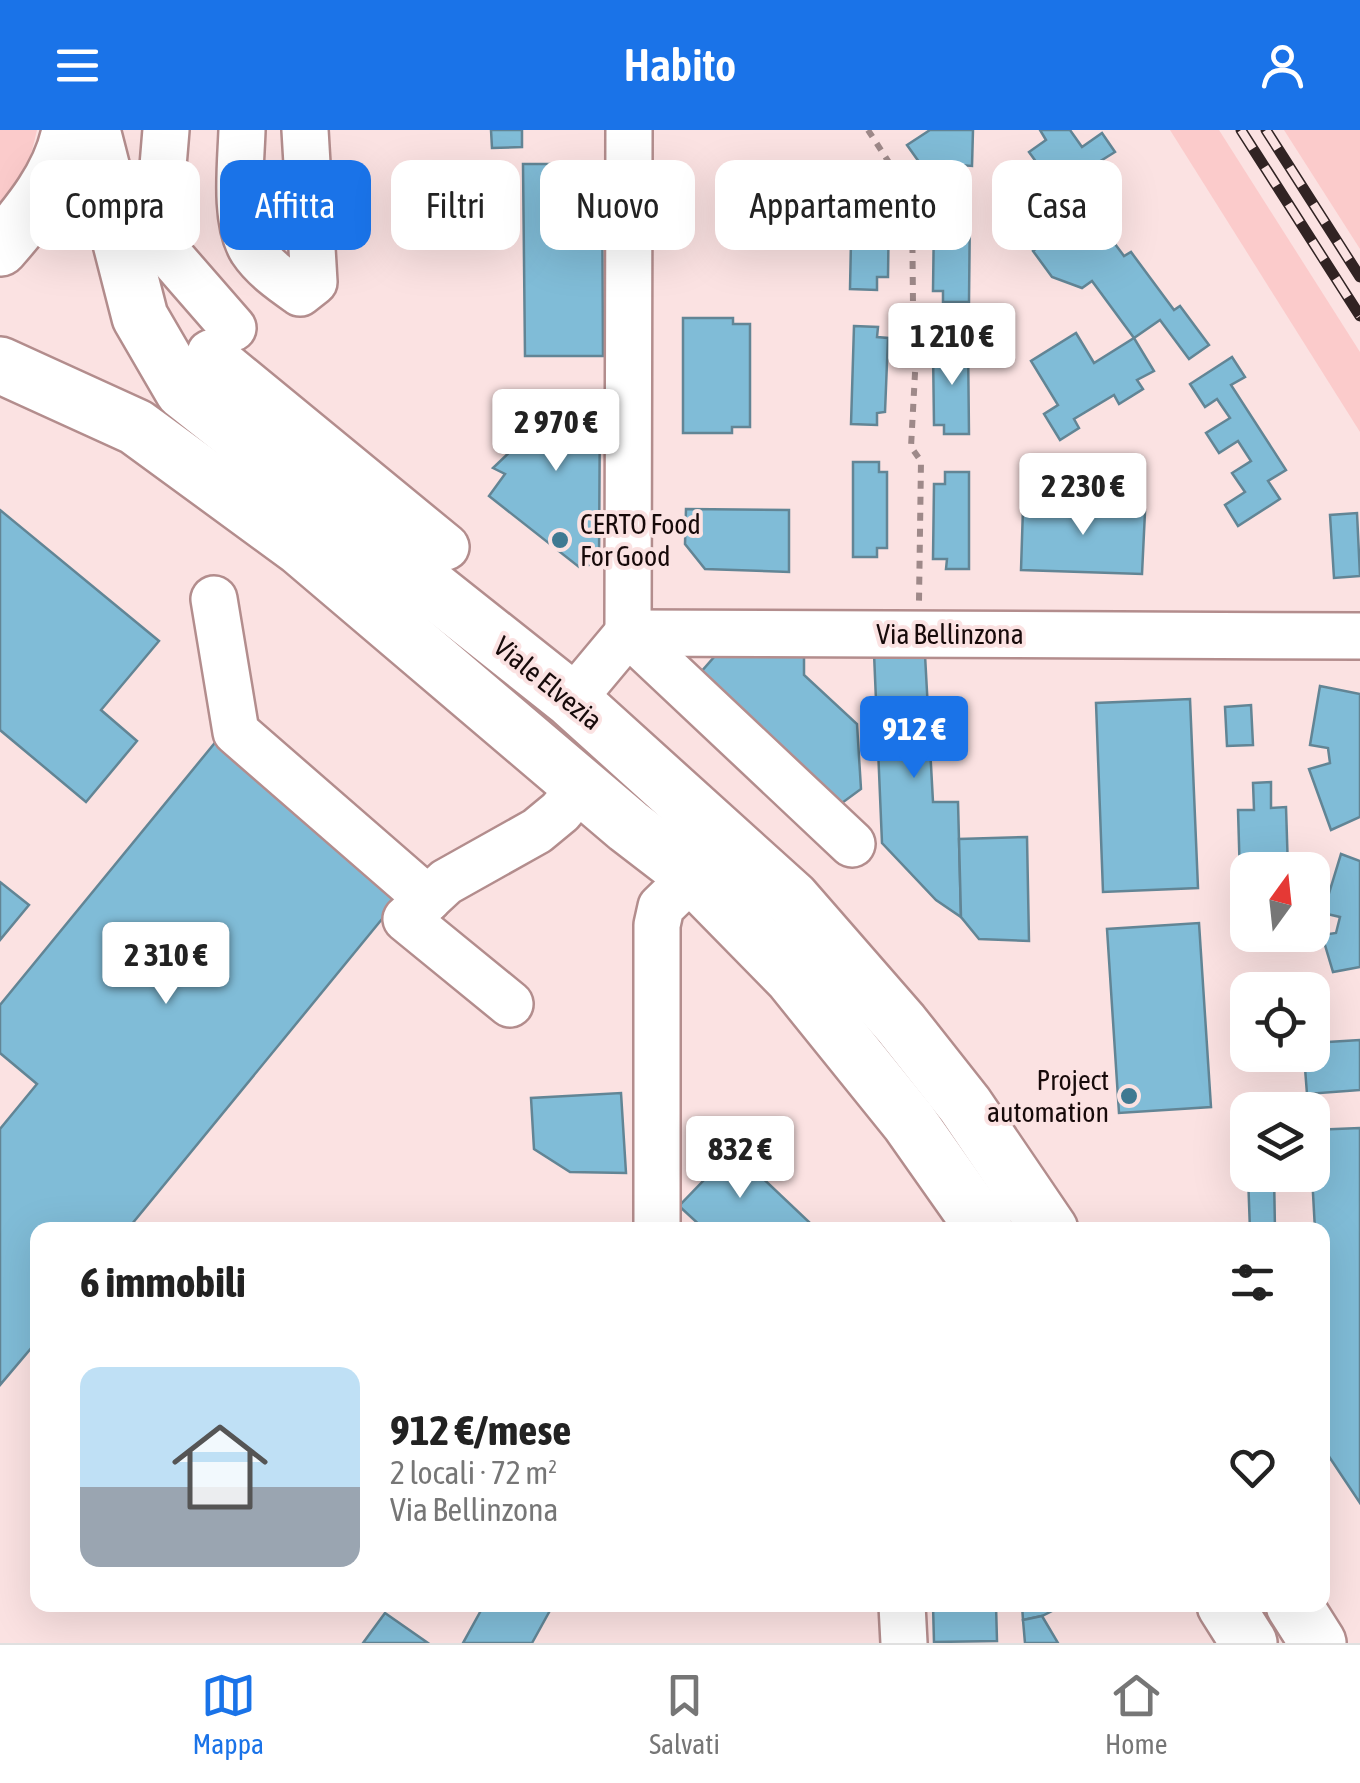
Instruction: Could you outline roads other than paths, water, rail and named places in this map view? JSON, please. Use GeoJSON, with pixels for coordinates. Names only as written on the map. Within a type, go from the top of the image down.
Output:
{"type":"FeatureCollection","features":[{"type":"Feature","properties":{"kind":"main road"},"geometry":{"type":"LineString","coordinates":[[0,248],[52,179],[70,130]]}},
{"type":"Feature","properties":{"kind":"main road","name":"Viale Elvezia"},"geometry":{"type":"LineString","coordinates":[[92,130],[140,317],[206,352],[182,391],[572,700],[792,899],[965,1106],[1045,1222]]}},
{"type":"Feature","properties":{"kind":"main road","name":"Viale Elvezia"},"geometry":{"type":"LineString","coordinates":[[8,375],[136,427],[300,548],[628,826],[694,876],[792,977],[909,1122],[979,1222]]}},
{"type":"Feature","properties":{"kind":"main road"},"geometry":{"type":"LineString","coordinates":[[1229,1612],[1248,1643]]}},
{"type":"Feature","properties":{"kind":"main road"},"geometry":{"type":"LineString","coordinates":[[1298,1612],[1318,1643]]}},
{"type":"Feature","properties":{"kind":"street"},"geometry":{"type":"LineString","coordinates":[[166,130],[158,214],[152,235],[206,352],[446,546]]}},
{"type":"Feature","properties":{"kind":"street"},"geometry":{"type":"LineString","coordinates":[[242,130],[241,205],[251,248],[278,278],[300,293],[314,282],[305,130]]}},
{"type":"Feature","properties":{"kind":"street"},"geometry":{"type":"LineString","coordinates":[[572,700],[628,632],[629,130]]}},
{"type":"Feature","properties":{"kind":"street"},"geometry":{"type":"LineString","coordinates":[[206,352],[263,299],[278,278]]}},
{"type":"Feature","properties":{"kind":"street"},"geometry":{"type":"LineString","coordinates":[[214,599],[236,732],[428,898]]}},
{"type":"Feature","properties":{"kind":"street"},"geometry":{"type":"LineString","coordinates":[[628,632],[852,844]]}},
{"type":"Feature","properties":{"kind":"street","name":"Via Bellinzona"},"geometry":{"type":"LineString","coordinates":[[628,632],[1360,636]]}},
{"type":"Feature","properties":{"kind":"street"},"geometry":{"type":"LineString","coordinates":[[510,1004],[406,919],[446,882],[537,831],[584,785]]}},
{"type":"Feature","properties":{"kind":"street"},"geometry":{"type":"LineString","coordinates":[[657,1222],[657,926],[662,907],[694,876]]}},
{"type":"Feature","properties":{"kind":"street"},"geometry":{"type":"LineString","coordinates":[[902,1612],[904,1643]]}},
{"type":"Feature","properties":{"kind":"railway"},"geometry":{"type":"LineString","coordinates":[[1241,130],[1360,316]]}},
{"type":"Feature","properties":{"kind":"railway"},"geometry":{"type":"LineString","coordinates":[[1266,130],[1360,277]]}},
{"type":"Feature","properties":{"kind":"place","name":"CERTO Food For Good"},"geometry":{"type":"Point","coordinates":[560,540]}},
{"type":"Feature","properties":{"kind":"place","name":"Project automation"},"geometry":{"type":"Point","coordinates":[1129,1096]}}]}
